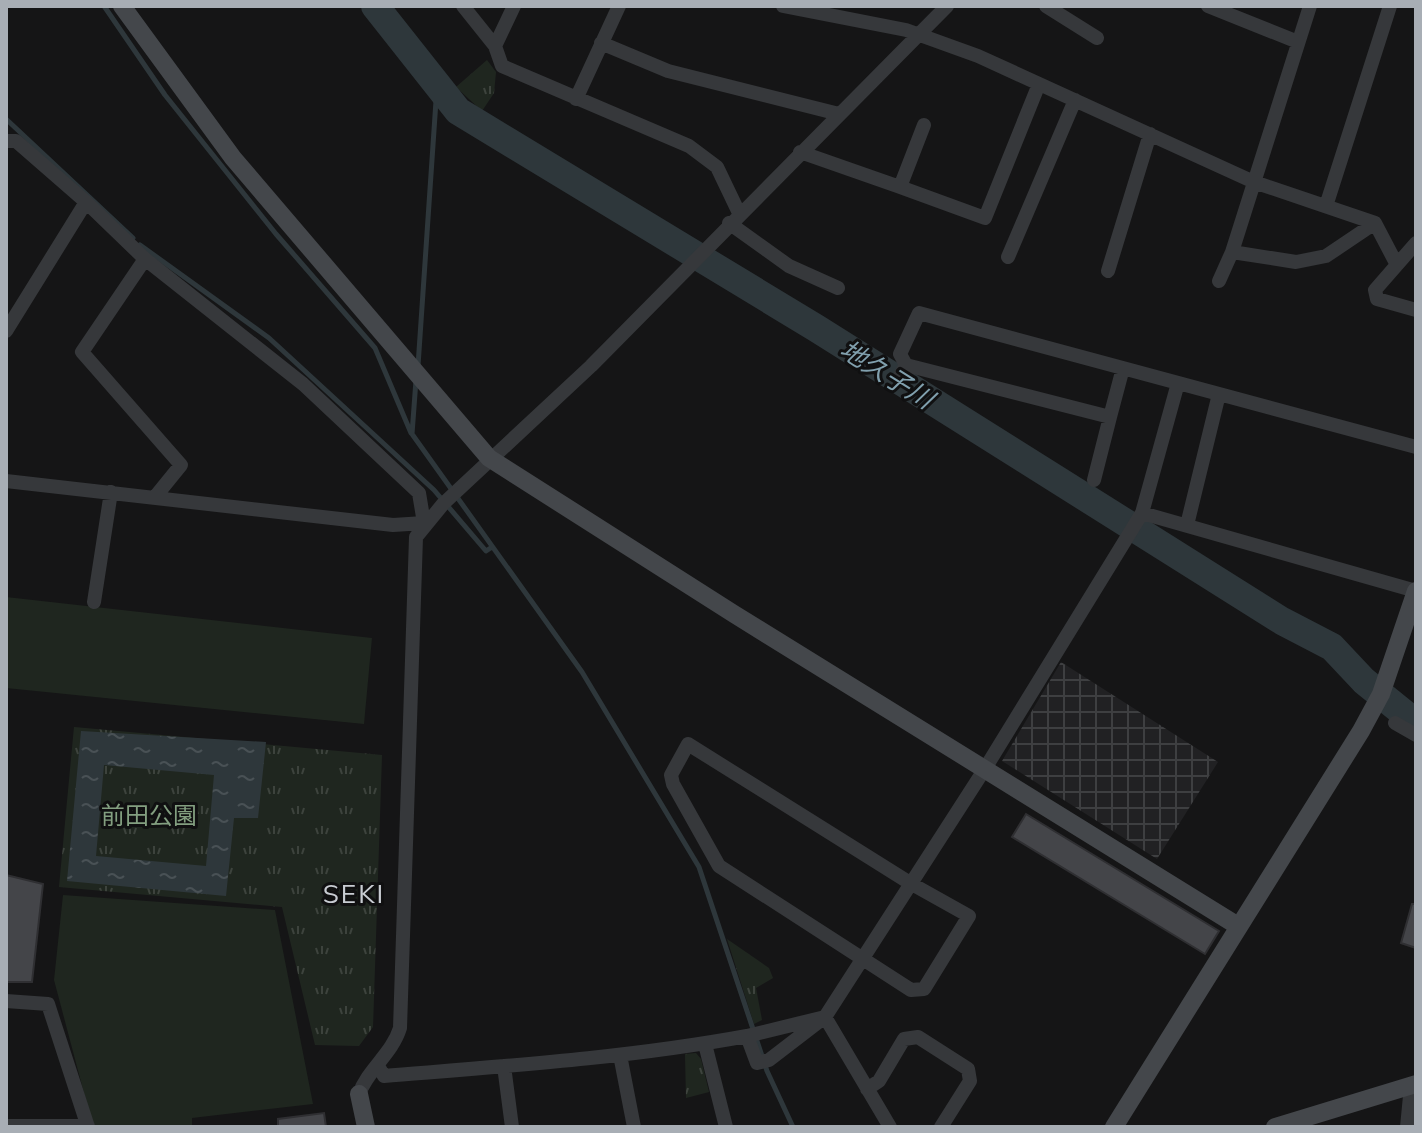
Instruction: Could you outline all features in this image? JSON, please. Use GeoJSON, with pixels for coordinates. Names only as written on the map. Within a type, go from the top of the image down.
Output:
{"type":"FeatureCollection","features":[{"type":"Feature","properties":{"kind":"street"},"geometry":{"type":"LineString","coordinates":[[122,6],[233,158],[423,385],[489,458],[734,614],[986,767],[1238,926]]}},
{"type":"Feature","properties":{"kind":"street"},"geometry":{"type":"LineString","coordinates":[[463,6],[495,46],[502,66],[689,146],[717,167],[734,218],[789,266],[838,288]]}},
{"type":"Feature","properties":{"kind":"street"},"geometry":{"type":"LineString","coordinates":[[495,46],[514,6]]}},
{"type":"Feature","properties":{"kind":"street"},"geometry":{"type":"LineString","coordinates":[[783,6],[906,30],[978,56],[1254,182],[1375,223],[1397,265]]}},
{"type":"Feature","properties":{"kind":"street"},"geometry":{"type":"LineString","coordinates":[[366,1127],[359,1094],[394,1045],[400,1028],[416,537],[424,523],[489,458],[591,366],[947,6]]}},
{"type":"Feature","properties":{"kind":"street"},"geometry":{"type":"LineString","coordinates":[[1046,6],[1097,38]]}},
{"type":"Feature","properties":{"kind":"street"},"geometry":{"type":"LineString","coordinates":[[1208,6],[1298,42]]}},
{"type":"Feature","properties":{"kind":"street"},"geometry":{"type":"LineString","coordinates":[[1219,281],[1232,252],[1310,6]]}},
{"type":"Feature","properties":{"kind":"street"},"geometry":{"type":"LineString","coordinates":[[1326,206],[1390,6]]}},
{"type":"Feature","properties":{"kind":"street"},"geometry":{"type":"LineString","coordinates":[[576,99],[614,7]]}},
{"type":"Feature","properties":{"kind":"street"},"geometry":{"type":"LineString","coordinates":[[601,43],[668,71],[839,114]]}},
{"type":"Feature","properties":{"kind":"street"},"geometry":{"type":"LineString","coordinates":[[800,152],[985,218],[1039,84]]}},
{"type":"Feature","properties":{"kind":"street"},"geometry":{"type":"LineString","coordinates":[[1008,257],[1075,100]]}},
{"type":"Feature","properties":{"kind":"street"},"geometry":{"type":"LineString","coordinates":[[900,187],[924,125]]}},
{"type":"Feature","properties":{"kind":"street"},"geometry":{"type":"LineString","coordinates":[[1108,271],[1150,134]]}},
{"type":"Feature","properties":{"kind":"street"},"geometry":{"type":"LineString","coordinates":[[9,138],[86,202],[145,259],[285,368],[419,493],[424,523]]}},
{"type":"Feature","properties":{"kind":"street"},"geometry":{"type":"LineString","coordinates":[[6,331],[86,202]]}},
{"type":"Feature","properties":{"kind":"street"},"geometry":{"type":"LineString","coordinates":[[1232,252],[1296,262],[1326,256],[1375,223]]}},
{"type":"Feature","properties":{"kind":"street"},"geometry":{"type":"LineString","coordinates":[[1416,243],[1375,290],[1377,299],[1416,310]]}},
{"type":"Feature","properties":{"kind":"street"},"geometry":{"type":"LineString","coordinates":[[145,259],[82,352],[181,465],[155,497]]}},
{"type":"Feature","properties":{"kind":"street"},"geometry":{"type":"LineString","coordinates":[[1110,417],[903,370],[900,354],[919,313],[1416,447]]}},
{"type":"Feature","properties":{"kind":"street"},"geometry":{"type":"LineString","coordinates":[[1094,480],[1123,368]]}},
{"type":"Feature","properties":{"kind":"street"},"geometry":{"type":"LineString","coordinates":[[754,1035],[764,1061],[825,1017],[863,959],[1141,516],[1178,383]]}},
{"type":"Feature","properties":{"kind":"street"},"geometry":{"type":"LineString","coordinates":[[1187,525],[1219,394]]}},
{"type":"Feature","properties":{"kind":"street"},"geometry":{"type":"LineString","coordinates":[[6,481],[393,525],[424,523]]}},
{"type":"Feature","properties":{"kind":"street"},"geometry":{"type":"LineString","coordinates":[[94,602],[111,492]]}},
{"type":"Feature","properties":{"kind":"street"},"geometry":{"type":"LineString","coordinates":[[1114,1127],[1361,731],[1381,694],[1416,591],[1187,525],[1141,516]]}},
{"type":"Feature","properties":{"kind":"street"},"geometry":{"type":"LineString","coordinates":[[1395,723],[1416,735]]}},
{"type":"Feature","properties":{"kind":"street"},"geometry":{"type":"LineString","coordinates":[[688,744],[910,883],[969,916],[924,989],[911,990],[863,959],[719,866],[673,784],[671,775],[688,744]]}},
{"type":"Feature","properties":{"kind":"street"},"geometry":{"type":"LineString","coordinates":[[6,1001],[48,1004],[88,1126],[6,1126]]}},
{"type":"Feature","properties":{"kind":"street"},"geometry":{"type":"LineString","coordinates":[[378,1066],[384,1076],[620,1055],[754,1035],[825,1017]]}},
{"type":"Feature","properties":{"kind":"street"},"geometry":{"type":"LineString","coordinates":[[825,1017],[890,1127]]}},
{"type":"Feature","properties":{"kind":"street"},"geometry":{"type":"LineString","coordinates":[[867,1089],[879,1081],[904,1039],[918,1037],[968,1069],[970,1081],[941,1127]]}},
{"type":"Feature","properties":{"kind":"street"},"geometry":{"type":"LineString","coordinates":[[705,1044],[726,1127]]}},
{"type":"Feature","properties":{"kind":"street"},"geometry":{"type":"LineString","coordinates":[[620,1055],[634,1127]]}},
{"type":"Feature","properties":{"kind":"street"},"geometry":{"type":"LineString","coordinates":[[504,1066],[512,1127]]}},
{"type":"Feature","properties":{"kind":"street"},"geometry":{"type":"LineString","coordinates":[[1275,1127],[1412,1086],[1407,1127]]}},
{"type":"Feature","properties":{"kind":"shaded area"},"geometry":{"type":"Polygon","coordinates":[[[1061,662],[1218,762],[1157,859],[1002,761],[1061,662]]]}},
{"type":"Feature","properties":{"kind":"green space"},"geometry":{"type":"Polygon","coordinates":[[[487,60],[496,72],[494,93],[482,111],[456,87],[487,60]]]}},
{"type":"Feature","properties":{"kind":"green space"},"geometry":{"type":"Polygon","coordinates":[[[6,597],[372,638],[364,724],[6,688],[6,597]]]}},
{"type":"Feature","properties":{"kind":"green space","name":"前田公園"},"geometry":{"type":"Polygon","coordinates":[[[74,727],[382,755],[373,1027],[359,1046],[315,1045],[282,907],[59,887],[74,727]]]}},
{"type":"Feature","properties":{"kind":"green space"},"geometry":{"type":"Polygon","coordinates":[[[63,895],[275,910],[313,1104],[192,1118],[192,1127],[93,1127],[54,980],[63,895]]]}},
{"type":"Feature","properties":{"kind":"green space"},"geometry":{"type":"Polygon","coordinates":[[[727,939],[769,968],[773,978],[756,988],[762,1020],[754,1024],[727,939]]]}},
{"type":"Feature","properties":{"kind":"green space"},"geometry":{"type":"Polygon","coordinates":[[[696,1053],[701,1059],[709,1092],[686,1098],[685,1054],[696,1053]]]}},
{"type":"Feature","properties":{"kind":"water"},"geometry":{"type":"Polygon","coordinates":[[[81,731],[266,742],[258,818],[234,818],[226,896],[67,881],[81,731]],[[104,765],[96,856],[206,866],[214,775],[104,765]]]}},
{"type":"Feature","properties":{"kind":"building"},"geometry":{"type":"Polygon","coordinates":[[[1026,814],[1219,931],[1205,954],[1012,837],[1026,814]]]}},
{"type":"Feature","properties":{"kind":"building"},"geometry":{"type":"Polygon","coordinates":[[[6,875],[43,884],[32,982],[6,982],[6,875]]]}},
{"type":"Feature","properties":{"kind":"building"},"geometry":{"type":"Polygon","coordinates":[[[1412,904],[1416,904],[1416,948],[1401,943],[1412,904]]]}},
{"type":"Feature","properties":{"kind":"building"},"geometry":{"type":"Polygon","coordinates":[[[324,1113],[326,1127],[278,1127],[278,1119],[324,1113]]]}},
{"type":"Feature","properties":{"kind":"waterway"},"geometry":{"type":"LineString","coordinates":[[104,6],[165,95],[276,234],[375,348],[411,433]]}},
{"type":"Feature","properties":{"kind":"waterway","name":"地久子川"},"geometry":{"type":"LineString","coordinates":[[375,6],[458,111],[816,328],[1282,621],[1332,647],[1364,681],[1416,723]]}},
{"type":"Feature","properties":{"kind":"waterway"},"geometry":{"type":"LineString","coordinates":[[418,366],[437,86]]}},
{"type":"Feature","properties":{"kind":"waterway"},"geometry":{"type":"LineString","coordinates":[[6,119],[133,238]]}},
{"type":"Feature","properties":{"kind":"waterway"},"geometry":{"type":"LineString","coordinates":[[140,245],[269,338],[434,490],[486,551],[492,547]]}},
{"type":"Feature","properties":{"kind":"waterway"},"geometry":{"type":"LineString","coordinates":[[416,380],[412,434],[582,672],[699,867],[767,1071],[793,1127]]}},
{"type":"Feature","properties":{"kind":"district","name":"SEKI"},"geometry":{"type":"Point","coordinates":[354,893]}}]}
